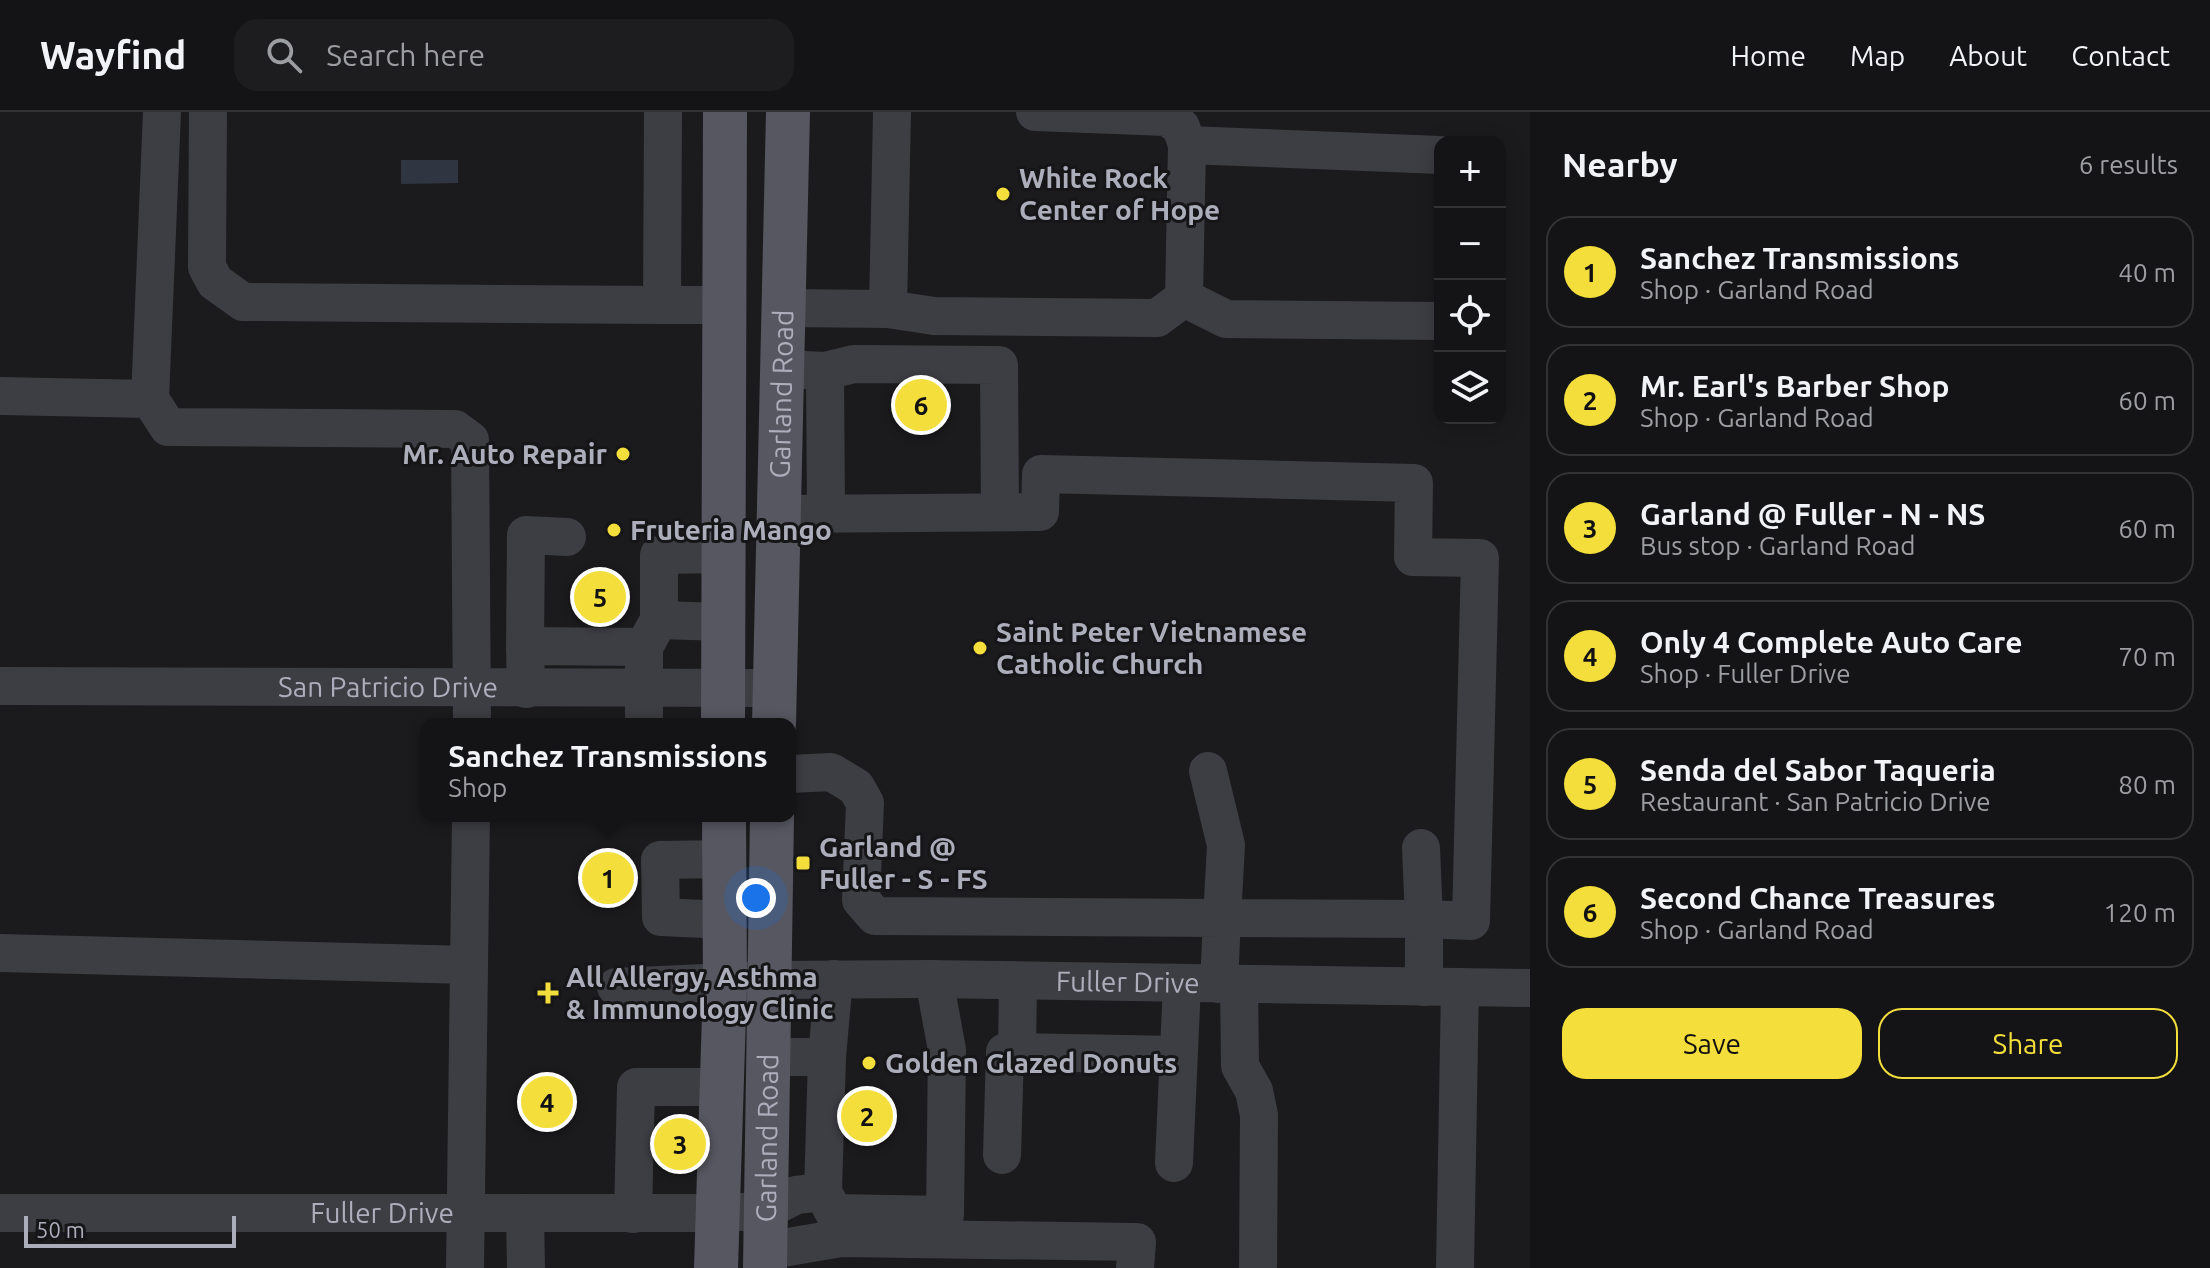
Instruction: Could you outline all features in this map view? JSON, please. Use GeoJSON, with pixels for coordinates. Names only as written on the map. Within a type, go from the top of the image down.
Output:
{"type":"FeatureCollection","features":[{"type":"Feature","properties":{"kind":"main road","name":"Garland Road"},"geometry":{"type":"LineString","coordinates":[[723,706],[725,112]]}},
{"type":"Feature","properties":{"kind":"main road","name":"Garland Road"},"geometry":{"type":"LineString","coordinates":[[774,706],[788,112]]}},
{"type":"Feature","properties":{"kind":"main road"},"geometry":{"type":"LineString","coordinates":[[725,305],[744,318],[756,342],[753,429],[779,500]]}},
{"type":"Feature","properties":{"kind":"main road","name":"Garland Road"},"geometry":{"type":"LineString","coordinates":[[716,1268],[725,983],[724,822]]}},
{"type":"Feature","properties":{"kind":"main road","name":"Garland Road"},"geometry":{"type":"LineString","coordinates":[[765,1243],[772,822]]}},
{"type":"Feature","properties":{"kind":"street"},"geometry":{"type":"LineString","coordinates":[[162,112],[150,399],[168,427],[455,429],[470,440],[472,706]]}},
{"type":"Feature","properties":{"kind":"street"},"geometry":{"type":"LineString","coordinates":[[208,112],[207,267],[215,282],[243,302],[725,305]]}},
{"type":"Feature","properties":{"kind":"street"},"geometry":{"type":"LineString","coordinates":[[662,305],[663,112]]}},
{"type":"Feature","properties":{"kind":"street"},"geometry":{"type":"LineString","coordinates":[[888,309],[892,112]]}},
{"type":"Feature","properties":{"kind":"street"},"geometry":{"type":"LineString","coordinates":[[1035,112],[1174,124],[1434,154]]}},
{"type":"Feature","properties":{"kind":"street"},"geometry":{"type":"LineString","coordinates":[[1174,124],[1184,298]]}},
{"type":"Feature","properties":{"kind":"street"},"geometry":{"type":"LineString","coordinates":[[784,308],[888,309],[934,316],[1157,318],[1184,298]]}},
{"type":"Feature","properties":{"kind":"street"},"geometry":{"type":"LineString","coordinates":[[1184,298],[1226,319],[1434,321]]}},
{"type":"Feature","properties":{"kind":"street"},"geometry":{"type":"LineString","coordinates":[[998,317],[1000,510]]}},
{"type":"Feature","properties":{"kind":"street"},"geometry":{"type":"LineString","coordinates":[[783,369],[825,371],[854,364],[999,365]]}},
{"type":"Feature","properties":{"kind":"street"},"geometry":{"type":"LineString","coordinates":[[825,371],[826,512]]}},
{"type":"Feature","properties":{"kind":"street"},"geometry":{"type":"LineString","coordinates":[[0,396],[150,399]]}},
{"type":"Feature","properties":{"kind":"street"},"geometry":{"type":"LineString","coordinates":[[779,500],[826,512],[1040,512],[1041,474],[1414,483],[1413,557],[1480,558],[1471,921],[875,916],[861,900],[865,803],[856,787],[831,772],[796,774]]}},
{"type":"Feature","properties":{"kind":"street"},"geometry":{"type":"LineString","coordinates":[[526,689],[526,535],[567,537]]}},
{"type":"Feature","properties":{"kind":"street"},"geometry":{"type":"LineString","coordinates":[[644,706],[659,555],[723,554]]}},
{"type":"Feature","properties":{"kind":"street"},"geometry":{"type":"LineString","coordinates":[[525,646],[651,634],[723,622]]}},
{"type":"Feature","properties":{"kind":"street","name":"San Patricio Drive"},"geometry":{"type":"LineString","coordinates":[[0,686],[472,706],[526,689],[644,706],[774,706]]}},
{"type":"Feature","properties":{"kind":"street"},"geometry":{"type":"LineString","coordinates":[[1174,1163],[1177,1055],[1213,984],[1222,918],[1226,845],[1208,771]]}},
{"type":"Feature","properties":{"kind":"street"},"geometry":{"type":"LineString","coordinates":[[465,1268],[471,822]]}},
{"type":"Feature","properties":{"kind":"street"},"geometry":{"type":"LineString","coordinates":[[1421,848],[1424,919],[1442,987],[1455,1268]]}},
{"type":"Feature","properties":{"kind":"street"},"geometry":{"type":"LineString","coordinates":[[724,859],[660,860],[661,917],[725,920]]}},
{"type":"Feature","properties":{"kind":"street"},"geometry":{"type":"LineString","coordinates":[[0,953],[469,965]]}},
{"type":"Feature","properties":{"kind":"street"},"geometry":{"type":"LineString","coordinates":[[834,979],[827,1057],[823,1192],[834,1213],[945,1215],[947,1050],[934,979]]}},
{"type":"Feature","properties":{"kind":"street","name":"Fuller Drive"},"geometry":{"type":"LineString","coordinates":[[616,987],[769,980],[934,979],[1530,988]]}},
{"type":"Feature","properties":{"kind":"street"},"geometry":{"type":"LineString","coordinates":[[1017,1052],[1018,981]]}},
{"type":"Feature","properties":{"kind":"street"},"geometry":{"type":"LineString","coordinates":[[1213,984],[1240,1066],[1254,1091],[1259,1115],[1258,1268]]}},
{"type":"Feature","properties":{"kind":"street"},"geometry":{"type":"LineString","coordinates":[[1002,1155],[1005,1052],[1177,1055]]}},
{"type":"Feature","properties":{"kind":"street"},"geometry":{"type":"LineString","coordinates":[[767,1057],[827,1057]]}},
{"type":"Feature","properties":{"kind":"street"},"geometry":{"type":"LineString","coordinates":[[633,1214],[636,1087],[721,1087]]}},
{"type":"Feature","properties":{"kind":"street"},"geometry":{"type":"LineString","coordinates":[[765,1243],[796,1195],[823,1192]]}},
{"type":"Feature","properties":{"kind":"street","name":"Fuller Drive"},"geometry":{"type":"LineString","coordinates":[[0,1213],[716,1213],[765,1243]]}},
{"type":"Feature","properties":{"kind":"street"},"geometry":{"type":"LineString","coordinates":[[525,1214],[526,1268]]}},
{"type":"Feature","properties":{"kind":"street"},"geometry":{"type":"LineString","coordinates":[[765,1243],[841,1238],[1136,1255]]}},
{"type":"Feature","properties":{"kind":"shaded area"},"geometry":{"type":"Polygon","coordinates":[[[401,160],[458,160],[458,183],[401,184],[401,160]]]}},
{"type":"Feature","properties":{"kind":"place","name":"White Rock Center of Hope"},"geometry":{"type":"Point","coordinates":[1003,194]}},
{"type":"Feature","properties":{"kind":"place","name":"Second Chance Treasures"},"geometry":{"type":"Point","coordinates":[921,405]}},
{"type":"Feature","properties":{"kind":"place","name":"Mr. Auto Repair"},"geometry":{"type":"Point","coordinates":[623,454]}},
{"type":"Feature","properties":{"kind":"place","name":"Fruteria Mango"},"geometry":{"type":"Point","coordinates":[614,530]}},
{"type":"Feature","properties":{"kind":"place","name":"Senda del Sabor Taqueria"},"geometry":{"type":"Point","coordinates":[600,597]}},
{"type":"Feature","properties":{"kind":"place","name":"Saint Peter Vietnamese Catholic Church"},"geometry":{"type":"Point","coordinates":[980,648]}},
{"type":"Feature","properties":{"kind":"place","name":"Garland @ Fuller - S - FS"},"geometry":{"type":"Point","coordinates":[803,863]}},
{"type":"Feature","properties":{"kind":"place","name":"Sanchez Transmissions"},"geometry":{"type":"Point","coordinates":[608,878]}},
{"type":"Feature","properties":{"kind":"place","name":"All Allergy, Asthma & Immunology Clinic"},"geometry":{"type":"Point","coordinates":[548,993]}},
{"type":"Feature","properties":{"kind":"place","name":"Golden Glazed Donuts"},"geometry":{"type":"Point","coordinates":[869,1063]}},
{"type":"Feature","properties":{"kind":"place","name":"Only 4 Complete Auto Care"},"geometry":{"type":"Point","coordinates":[547,1102]}},
{"type":"Feature","properties":{"kind":"place","name":"Mr. Earl's Barber Shop"},"geometry":{"type":"Point","coordinates":[867,1116]}},
{"type":"Feature","properties":{"kind":"place","name":"Garland @ Fuller - N - NS"},"geometry":{"type":"Point","coordinates":[680,1144]}}]}
